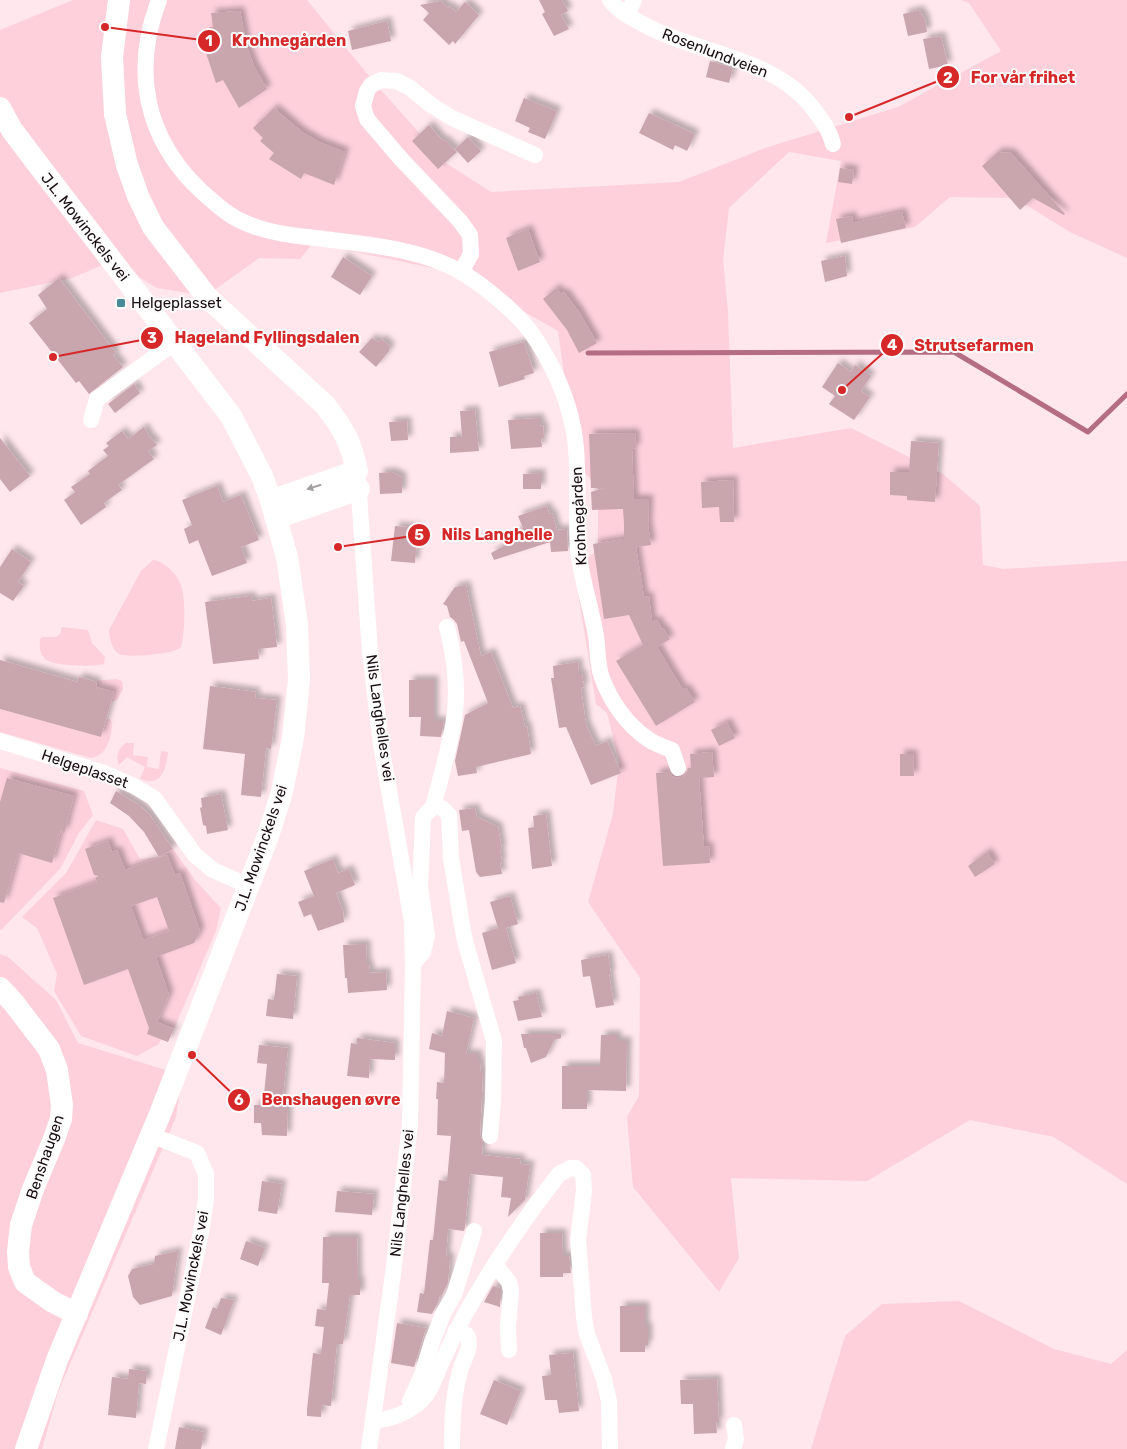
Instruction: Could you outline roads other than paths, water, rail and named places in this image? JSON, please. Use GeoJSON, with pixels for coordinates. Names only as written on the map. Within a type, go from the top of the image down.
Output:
{"type":"FeatureCollection","features":[{"type":"Feature","properties":{"kind":"main road"},"geometry":{"type":"LineString","coordinates":[[119,0],[112,57],[116,114],[127,165],[138,196],[153,227],[207,297],[325,405],[340,425],[352,451],[358,480],[274,509]]}},
{"type":"Feature","properties":{"kind":"main road","name":"J.L. Mowinckels vei"},"geometry":{"type":"LineString","coordinates":[[0,108],[12,130],[40,168],[231,416],[262,476],[274,509],[287,557],[297,624],[298,680],[293,738],[282,792],[248,886],[151,1135],[57,1360],[26,1449]]}},
{"type":"Feature","properties":{"kind":"main road","name":"Benshaugen"},"geometry":{"type":"LineString","coordinates":[[0,988],[13,1002],[48,1049],[57,1070],[62,1105],[54,1139],[33,1189],[21,1226],[18,1252],[19,1267],[25,1282],[52,1302],[77,1314]]}},
{"type":"Feature","properties":{"kind":"street","name":"Krohnegården"},"geometry":{"type":"LineString","coordinates":[[159,0],[147,42],[144,70],[148,103],[170,155],[190,180],[211,200],[229,216],[264,229],[289,235],[394,250],[428,258],[461,272],[488,291],[532,332],[552,367],[567,404],[575,440],[578,552],[596,636],[601,676],[612,698],[630,725],[650,741],[672,750],[678,768]]}},
{"type":"Feature","properties":{"kind":"street","name":"Rosenlundveien"},"geometry":{"type":"LineString","coordinates":[[610,0],[627,16],[678,41],[735,58],[780,79],[796,90],[811,105],[825,124],[833,144]]}},
{"type":"Feature","properties":{"kind":"street"},"geometry":{"type":"LineString","coordinates":[[627,16],[634,0]]}},
{"type":"Feature","properties":{"kind":"street"},"geometry":{"type":"LineString","coordinates":[[461,272],[471,254],[470,235],[460,221],[401,159],[367,119],[363,106],[367,91],[372,85],[381,80],[397,81],[452,118],[535,156]]}},
{"type":"Feature","properties":{"kind":"street"},"geometry":{"type":"LineString","coordinates":[[91,420],[97,399],[175,342]]}},
{"type":"Feature","properties":{"kind":"street","name":"Nils Langhelles vei"},"geometry":{"type":"LineString","coordinates":[[358,480],[370,652],[382,745],[412,921],[413,964],[410,1124],[394,1266],[369,1449]]}},
{"type":"Feature","properties":{"kind":"street"},"geometry":{"type":"LineString","coordinates":[[433,807],[454,724],[455,682],[453,651],[447,627]]}},
{"type":"Feature","properties":{"kind":"street","name":"Helgeplasset"},"geometry":{"type":"LineString","coordinates":[[0,741],[104,773],[134,786],[154,798],[195,855],[212,870],[248,886]]}},
{"type":"Feature","properties":{"kind":"street"},"geometry":{"type":"LineString","coordinates":[[413,964],[423,952],[427,935],[420,888],[423,818],[428,810],[433,807],[440,808],[449,815],[451,858],[461,919],[494,1041],[490,1136]]}},
{"type":"Feature","properties":{"kind":"street","name":"J.L. Mowinckels vei"},"geometry":{"type":"LineString","coordinates":[[151,1135],[197,1153],[206,1174],[206,1199],[202,1228],[156,1449]]}},
{"type":"Feature","properties":{"kind":"street"},"geometry":{"type":"LineString","coordinates":[[373,1420],[399,1416],[420,1401],[430,1390],[456,1330],[508,1243],[559,1174],[570,1168],[576,1168],[583,1175],[584,1191],[578,1240],[584,1316],[587,1334],[604,1379],[609,1401],[610,1449]]}},
{"type":"Feature","properties":{"kind":"street"},"geometry":{"type":"LineString","coordinates":[[413,1406],[410,1401],[422,1376],[432,1342],[444,1312],[454,1295],[474,1231]]}},
{"type":"Feature","properties":{"kind":"street"},"geometry":{"type":"LineString","coordinates":[[495,1264],[509,1282],[512,1291],[508,1326],[509,1350]]}},
{"type":"Feature","properties":{"kind":"street"},"geometry":{"type":"LineString","coordinates":[[452,1449],[459,1373],[469,1348],[467,1335],[456,1330]]}},
{"type":"Feature","properties":{"kind":"street"},"geometry":{"type":"LineString","coordinates":[[733,1449],[736,1439],[734,1425]]}},
{"type":"Feature","properties":{"kind":"waterway"},"geometry":{"type":"LineString","coordinates":[[588,353],[954,352],[1088,432],[1127,394]]}},
{"type":"Feature","properties":{"kind":"place","name":"Krohnegården"},"geometry":{"type":"Point","coordinates":[105,27]}},
{"type":"Feature","properties":{"kind":"place","name":"For vår frihet"},"geometry":{"type":"Point","coordinates":[849,117]}},
{"type":"Feature","properties":{"kind":"place","name":"Helgeplasset"},"geometry":{"type":"Point","coordinates":[121,303]}},
{"type":"Feature","properties":{"kind":"place","name":"Hageland Fyllingsdalen"},"geometry":{"type":"Point","coordinates":[53,357]}},
{"type":"Feature","properties":{"kind":"place","name":"Strutsefarmen"},"geometry":{"type":"Point","coordinates":[842,390]}},
{"type":"Feature","properties":{"kind":"place","name":"Nils Langhelle"},"geometry":{"type":"Point","coordinates":[338,547]}},
{"type":"Feature","properties":{"kind":"place","name":"Benshaugen øvre"},"geometry":{"type":"Point","coordinates":[192,1055]}}]}
